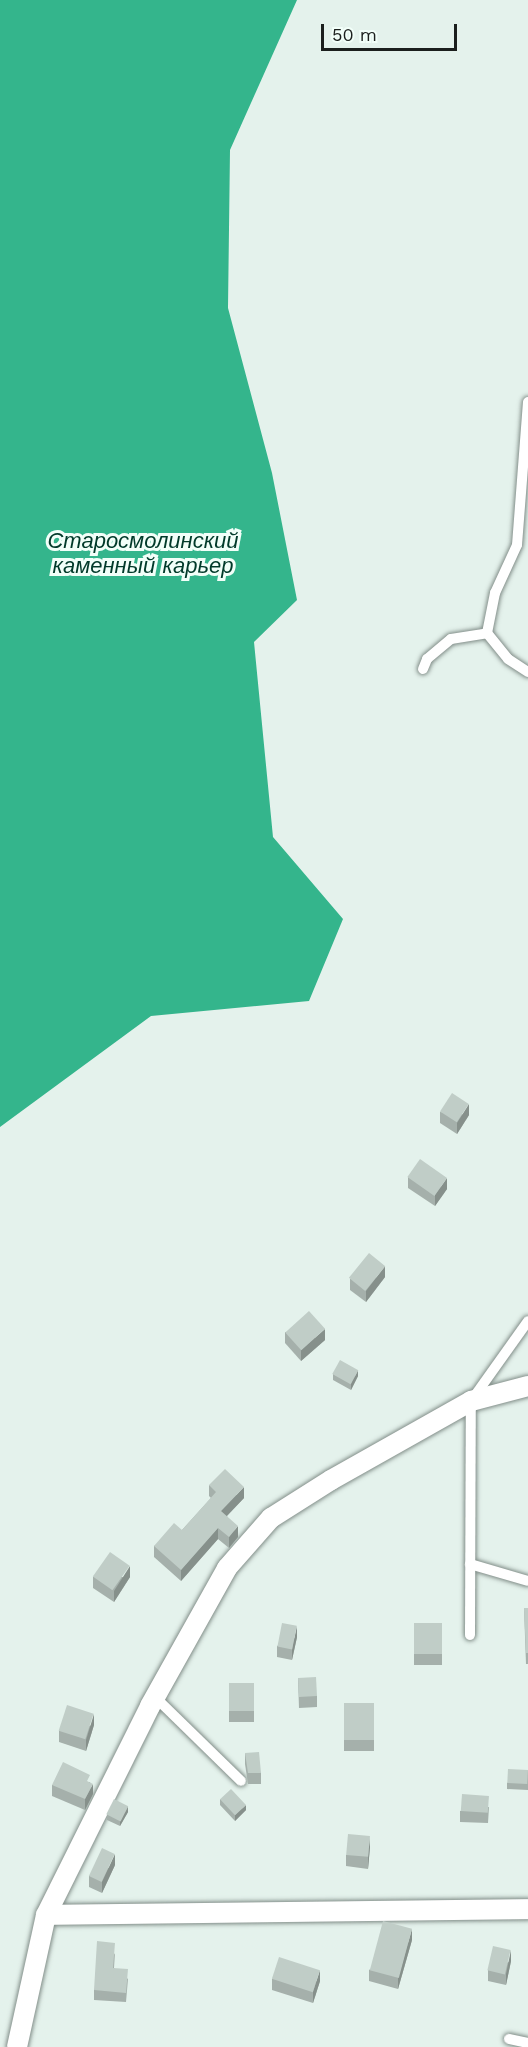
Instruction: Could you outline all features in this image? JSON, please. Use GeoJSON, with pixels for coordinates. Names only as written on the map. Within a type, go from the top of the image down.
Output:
{"type":"FeatureCollection","features":[{"type":"Feature","properties":{"kind":"street"},"geometry":{"type":"LineString","coordinates":[[17,2047],[46,1915],[155,1697],[227,1568],[271,1518],[471,1401],[528,1386]]}},
{"type":"Feature","properties":{"kind":"street"},"geometry":{"type":"LineString","coordinates":[[46,1915],[528,1908]]}},
{"type":"Feature","properties":{"kind":"lane"},"geometry":{"type":"LineString","coordinates":[[487,633],[495,593],[517,545],[523,503],[528,402]]}},
{"type":"Feature","properties":{"kind":"lane"},"geometry":{"type":"LineString","coordinates":[[423,669],[427,659],[451,639],[487,633]]}},
{"type":"Feature","properties":{"kind":"lane"},"geometry":{"type":"LineString","coordinates":[[487,633],[508,659],[528,672]]}},
{"type":"Feature","properties":{"kind":"lane"},"geometry":{"type":"LineString","coordinates":[[470,1635],[471,1401],[528,1322]]}},
{"type":"Feature","properties":{"kind":"lane"},"geometry":{"type":"LineString","coordinates":[[470,1564],[528,1581]]}},
{"type":"Feature","properties":{"kind":"lane"},"geometry":{"type":"LineString","coordinates":[[155,1697],[241,1781]]}},
{"type":"Feature","properties":{"kind":"lane"},"geometry":{"type":"LineString","coordinates":[[509,2039],[528,2043]]}},
{"type":"Feature","properties":{"kind":"water","name":"Старосмолинский каменный карьер"},"geometry":{"type":"Polygon","coordinates":[[[0,0],[297,0],[230,150],[228,308],[272,473],[297,600],[254,642],[273,837],[343,919],[309,1001],[151,1016],[0,1127],[0,0]]]}},
{"type":"Feature","properties":{"kind":"building"},"geometry":{"type":"Polygon","coordinates":[[[452,1093],[469,1104],[457,1122],[440,1111],[452,1093]]]}},
{"type":"Feature","properties":{"kind":"building"},"geometry":{"type":"Polygon","coordinates":[[[420,1159],[447,1178],[434,1196],[407,1177],[420,1159]]]}},
{"type":"Feature","properties":{"kind":"building"},"geometry":{"type":"Polygon","coordinates":[[[369,1253],[385,1266],[365,1291],[349,1278],[369,1253]]]}},
{"type":"Feature","properties":{"kind":"building"},"geometry":{"type":"Polygon","coordinates":[[[309,1311],[325,1329],[301,1350],[285,1332],[309,1311]]]}},
{"type":"Feature","properties":{"kind":"building"},"geometry":{"type":"Polygon","coordinates":[[[340,1360],[358,1370],[351,1384],[332,1374],[340,1360]]]}},
{"type":"Feature","properties":{"kind":"building"},"geometry":{"type":"Polygon","coordinates":[[[225,1469],[244,1487],[221,1511],[238,1526],[229,1537],[218,1528],[181,1570],[154,1546],[174,1523],[182,1530],[216,1492],[209,1485],[225,1469]]]}},
{"type":"Feature","properties":{"kind":"building"},"geometry":{"type":"Polygon","coordinates":[[[110,1552],[130,1566],[112,1590],[93,1577],[110,1552]]]}},
{"type":"Feature","properties":{"kind":"building"},"geometry":{"type":"Polygon","coordinates":[[[524,1608],[528,1608],[528,1653],[526,1653],[524,1608]]]}},
{"type":"Feature","properties":{"kind":"building"},"geometry":{"type":"Polygon","coordinates":[[[282,1623],[297,1626],[292,1649],[277,1647],[282,1623]]]}},
{"type":"Feature","properties":{"kind":"building"},"geometry":{"type":"Polygon","coordinates":[[[414,1623],[442,1623],[442,1654],[414,1654],[414,1623]]]}},
{"type":"Feature","properties":{"kind":"building"},"geometry":{"type":"Polygon","coordinates":[[[316,1677],[317,1696],[299,1697],[298,1678],[316,1677]]]}},
{"type":"Feature","properties":{"kind":"building"},"geometry":{"type":"Polygon","coordinates":[[[229,1683],[254,1683],[254,1711],[229,1711],[229,1683]]]}},
{"type":"Feature","properties":{"kind":"building"},"geometry":{"type":"Polygon","coordinates":[[[344,1703],[374,1703],[374,1740],[344,1740],[344,1703]]]}},
{"type":"Feature","properties":{"kind":"building"},"geometry":{"type":"Polygon","coordinates":[[[67,1705],[94,1714],[85,1739],[59,1731],[67,1705]]]}},
{"type":"Feature","properties":{"kind":"building"},"geometry":{"type":"Polygon","coordinates":[[[259,1752],[261,1773],[248,1773],[245,1753],[259,1752]]]}},
{"type":"Feature","properties":{"kind":"building"},"geometry":{"type":"Polygon","coordinates":[[[63,1762],[90,1775],[87,1781],[93,1784],[85,1799],[52,1785],[63,1762]]]}},
{"type":"Feature","properties":{"kind":"building"},"geometry":{"type":"Polygon","coordinates":[[[508,1769],[528,1770],[527,1784],[507,1783],[508,1769]]]}},
{"type":"Feature","properties":{"kind":"building"},"geometry":{"type":"Polygon","coordinates":[[[231,1789],[246,1805],[235,1815],[220,1799],[231,1789]]]}},
{"type":"Feature","properties":{"kind":"building"},"geometry":{"type":"Polygon","coordinates":[[[462,1794],[489,1796],[488,1813],[461,1811],[462,1794]]]}},
{"type":"Feature","properties":{"kind":"building"},"geometry":{"type":"Polygon","coordinates":[[[114,1799],[128,1806],[121,1821],[106,1814],[114,1799]]]}},
{"type":"Feature","properties":{"kind":"building"},"geometry":{"type":"Polygon","coordinates":[[[348,1834],[370,1836],[368,1857],[346,1855],[348,1834]]]}},
{"type":"Feature","properties":{"kind":"building"},"geometry":{"type":"Polygon","coordinates":[[[102,1848],[115,1854],[102,1882],[89,1876],[102,1848]]]}},
{"type":"Feature","properties":{"kind":"building"},"geometry":{"type":"Polygon","coordinates":[[[383,1921],[412,1929],[399,1978],[370,1970],[383,1921]]]}},
{"type":"Feature","properties":{"kind":"building"},"geometry":{"type":"Polygon","coordinates":[[[97,1941],[115,1943],[113,1968],[128,1969],[126,1993],[94,1990],[97,1941]]]}},
{"type":"Feature","properties":{"kind":"building"},"geometry":{"type":"Polygon","coordinates":[[[493,1946],[511,1950],[505,1974],[487,1970],[493,1946]]]}},
{"type":"Feature","properties":{"kind":"building"},"geometry":{"type":"Polygon","coordinates":[[[279,1957],[320,1970],[313,1992],[272,1979],[279,1957]]]}}]}
